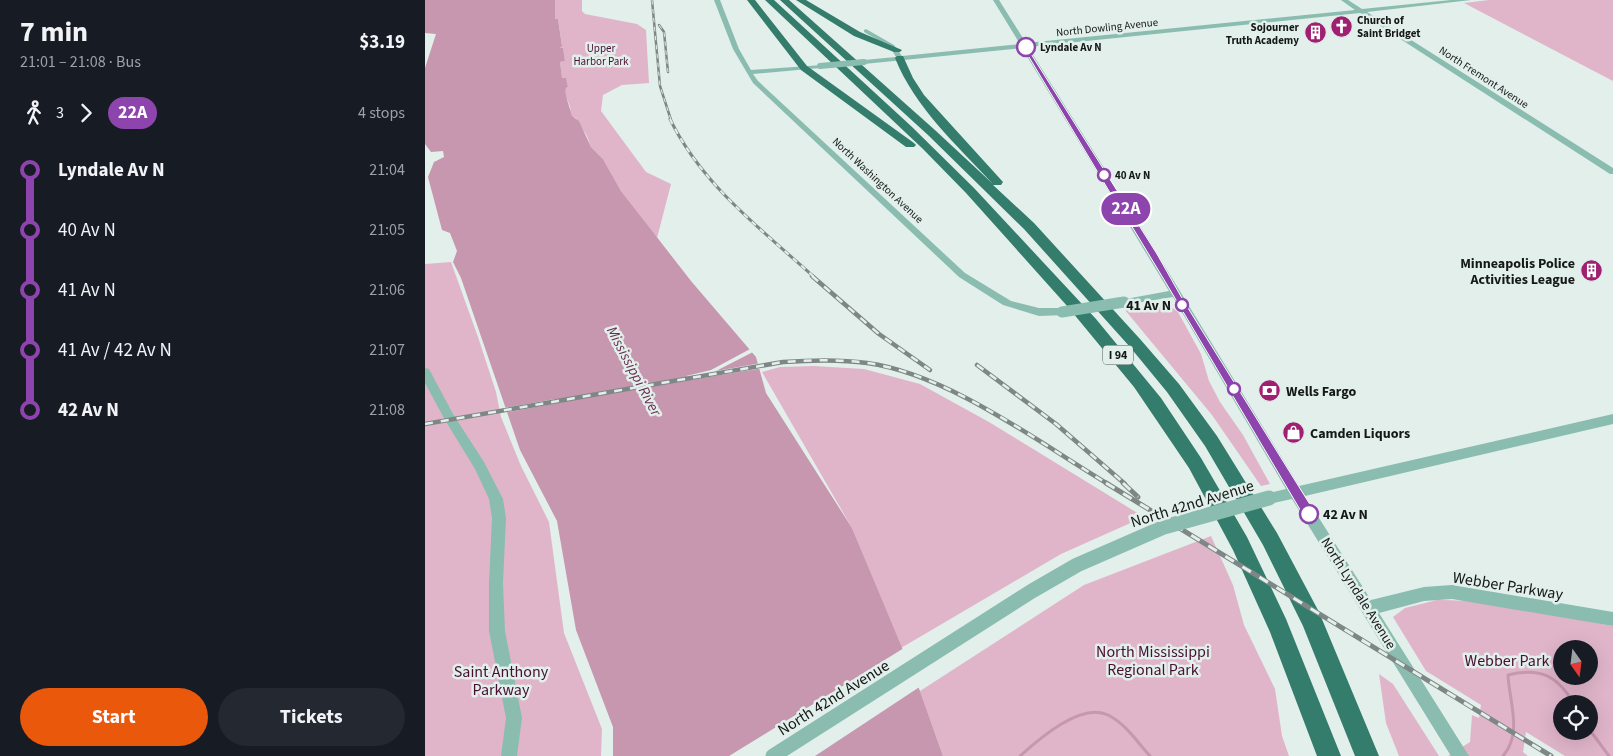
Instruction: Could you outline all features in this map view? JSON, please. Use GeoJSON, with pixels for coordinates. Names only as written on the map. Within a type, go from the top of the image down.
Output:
{"type":"FeatureCollection","features":[{"type":"Feature","properties":{"kind":"highway"},"geometry":{"type":"LineString","coordinates":[[751,0],[804,68],[921,152],[994,216]]}},
{"type":"Feature","properties":{"kind":"highway","name":"I 94"},"geometry":{"type":"LineString","coordinates":[[769,0],[927,147],[994,216],[1059,284],[1150,396],[1186,448],[1225,514],[1261,586],[1299,674],[1329,756]]}},
{"type":"Feature","properties":{"kind":"highway","name":"I 94"},"geometry":{"type":"LineString","coordinates":[[784,0],[932,133],[1029,226],[1154,365],[1192,414],[1252,506],[1295,587],[1332,669],[1367,756]]}},
{"type":"Feature","properties":{"kind":"highway"},"geometry":{"type":"LineString","coordinates":[[800,0],[857,34],[898,54],[908,78],[918,93],[1016,202],[1029,226]]}},
{"type":"Feature","properties":{"kind":"highway"},"geometry":{"type":"LineString","coordinates":[[809,0],[866,31]]}},
{"type":"Feature","properties":{"kind":"street","name":"North Washington Avenue"},"geometry":{"type":"LineString","coordinates":[[717,0],[736,49],[748,72],[761,88],[962,275],[1007,303],[1039,312],[1062,312],[1175,293]]}},
{"type":"Feature","properties":{"kind":"street"},"geometry":{"type":"LineString","coordinates":[[720,10],[722,0]]}},
{"type":"Feature","properties":{"kind":"street","name":"North Fremont Avenue"},"geometry":{"type":"LineString","coordinates":[[1344,0],[1613,172]]}},
{"type":"Feature","properties":{"kind":"street","name":"North Dowling Avenue"},"geometry":{"type":"LineString","coordinates":[[748,72],[880,60],[898,54],[1025,45],[1467,0]]}},
{"type":"Feature","properties":{"kind":"street","name":"North Lyndale Avenue"},"geometry":{"type":"LineString","coordinates":[[999,2],[1065,114],[1069,116],[1115,196],[1119,198],[1297,493],[1461,756]]}},
{"type":"Feature","properties":{"kind":"street"},"geometry":{"type":"LineString","coordinates":[[866,31],[893,46],[898,54]]}},
{"type":"Feature","properties":{"kind":"street"},"geometry":{"type":"LineString","coordinates":[[425,372],[497,499],[499,518],[496,583],[497,632],[514,718],[509,756]]}},
{"type":"Feature","properties":{"kind":"street","name":"North 42nd Avenue"},"geometry":{"type":"LineString","coordinates":[[773,756],[1032,591],[1077,565],[1164,527],[1269,498],[1613,419]]}},
{"type":"Feature","properties":{"kind":"street","name":"Webber Parkway"},"geometry":{"type":"LineString","coordinates":[[1370,608],[1425,594],[1452,592],[1613,619]]}},
{"type":"Feature","properties":{"kind":"green space","name":"Upper Harbor Park"},"geometry":{"type":"Polygon","coordinates":[[[555,0],[582,0],[582,11],[585,14],[637,24],[646,30],[649,83],[622,85],[603,95],[601,111],[646,172],[671,184],[657,238],[621,191],[603,159],[591,147],[587,136],[576,118],[572,117],[565,95],[566,88],[568,87],[566,79],[562,79],[560,62],[565,61],[563,49],[560,48],[562,45],[558,19],[555,19],[555,0]]]}},
{"type":"Feature","properties":{"kind":"green space"},"geometry":{"type":"Polygon","coordinates":[[[1489,0],[1613,0],[1613,81],[1464,3],[1489,0]]]}},
{"type":"Feature","properties":{"kind":"green space","name":"Saint Anthony Parkway"},"geometry":{"type":"Polygon","coordinates":[[[451,262],[496,392],[501,417],[521,466],[549,522],[564,633],[602,729],[601,756],[425,756],[425,264],[451,262]]]}},
{"type":"Feature","properties":{"kind":"green space"},"geometry":{"type":"Polygon","coordinates":[[[1161,304],[1171,307],[1178,312],[1201,354],[1209,381],[1220,402],[1243,435],[1270,484],[1261,486],[1212,415],[1125,310],[1161,304]]]}},
{"type":"Feature","properties":{"kind":"green space"},"geometry":{"type":"Polygon","coordinates":[[[814,366],[864,369],[920,384],[989,422],[1144,517],[1061,554],[901,648],[852,528],[762,372],[780,367],[814,366]]]}},
{"type":"Feature","properties":{"kind":"green space","name":"North Mississippi Regional Park"},"geometry":{"type":"Polygon","coordinates":[[[1211,536],[1233,585],[1244,625],[1275,689],[1282,736],[1289,756],[943,756],[920,691],[1084,585],[1211,536]]]}},
{"type":"Feature","properties":{"kind":"green space","name":"Webber Park"},"geometry":{"type":"Polygon","coordinates":[[[1437,600],[1458,600],[1502,605],[1613,626],[1613,756],[1565,756],[1526,732],[1523,752],[1528,756],[1448,756],[1470,742],[1472,715],[1479,718],[1481,705],[1426,671],[1393,617],[1405,608],[1437,600]]]}},
{"type":"Feature","properties":{"kind":"green space"},"geometry":{"type":"Polygon","coordinates":[[[1379,674],[1393,684],[1439,756],[1399,756],[1386,723],[1379,674]]]}},
{"type":"Feature","properties":{"kind":"water","name":"Mississippi River"},"geometry":{"type":"Polygon","coordinates":[[[425,0],[555,0],[555,19],[558,19],[562,46],[560,48],[563,48],[565,61],[560,62],[562,78],[566,78],[568,87],[566,88],[566,94],[572,116],[579,121],[591,147],[603,159],[621,191],[691,281],[756,357],[766,393],[852,528],[920,691],[943,756],[613,756],[613,727],[576,630],[557,521],[520,450],[461,278],[453,262],[457,251],[450,233],[442,230],[428,177],[434,162],[444,157],[443,151],[431,152],[425,144],[425,68],[436,34],[425,33],[425,0]]]}},
{"type":"Feature","properties":{"kind":"pier"},"geometry":{"type":"Polygon","coordinates":[[[752,348],[755,351],[716,371],[761,363],[763,368],[690,380],[686,376],[711,370],[752,348]]]}},
{"type":"Feature","properties":{"kind":"pier"},"geometry":{"type":"Polygon","coordinates":[[[555,399],[557,403],[504,413],[503,408],[555,399]]]}},
{"type":"Feature","properties":{"kind":"pier"},"geometry":{"type":"Polygon","coordinates":[[[904,648],[921,686],[815,756],[729,756],[904,648]]]}},
{"type":"Feature","properties":{"kind":"waterway"},"geometry":{"type":"LineString","coordinates":[[1503,756],[1509,747],[1514,727],[1508,675],[1530,672],[1539,673],[1555,680],[1569,695]]}},
{"type":"Feature","properties":{"kind":"waterway"},"geometry":{"type":"LineString","coordinates":[[1020,756],[1061,724],[1073,718],[1097,712],[1108,715],[1120,723],[1150,756]]}},
{"type":"Feature","properties":{"kind":"waterway"},"geometry":{"type":"LineString","coordinates":[[1597,740],[1609,756]]}},
{"type":"Feature","properties":{"kind":"railway"},"geometry":{"type":"LineString","coordinates":[[652,0],[660,86],[671,120]]}},
{"type":"Feature","properties":{"kind":"railway"},"geometry":{"type":"LineString","coordinates":[[659,25],[664,32],[668,72]]}},
{"type":"Feature","properties":{"kind":"railway"},"geometry":{"type":"LineString","coordinates":[[670,119],[683,143],[699,165],[734,205],[814,277]]}},
{"type":"Feature","properties":{"kind":"railway"},"geometry":{"type":"LineString","coordinates":[[812,276],[879,334],[930,370]]}},
{"type":"Feature","properties":{"kind":"railway"},"geometry":{"type":"LineString","coordinates":[[425,424],[783,362],[825,360],[857,362],[898,370],[960,395],[1022,430],[1108,484]]}},
{"type":"Feature","properties":{"kind":"railway"},"geometry":{"type":"LineString","coordinates":[[977,365],[1056,424],[1125,484]]}},
{"type":"Feature","properties":{"kind":"railway"},"geometry":{"type":"LineString","coordinates":[[1106,483],[1551,756]]}},
{"type":"Feature","properties":{"kind":"railway"},"geometry":{"type":"LineString","coordinates":[[1123,483],[1138,497]]}},
{"type":"Feature","properties":{"kind":"bus line","name":"22A"},"geometry":{"type":"LineString","coordinates":[[1026,47],[1309,514]]}},
{"type":"Feature","properties":{"kind":"place","name":"Church of Saint Bridget"},"geometry":{"type":"Point","coordinates":[1341,26]}},
{"type":"Feature","properties":{"kind":"place","name":"Sojourner Truth Academy"},"geometry":{"type":"Point","coordinates":[1315,33]}},
{"type":"Feature","properties":{"kind":"place","name":"Lyndale Av N"},"geometry":{"type":"Point","coordinates":[1026,47]}},
{"type":"Feature","properties":{"kind":"place","name":"40 Av N"},"geometry":{"type":"Point","coordinates":[1104,175]}},
{"type":"Feature","properties":{"kind":"place","name":"Minneapolis Police Activities League"},"geometry":{"type":"Point","coordinates":[1591,271]}},
{"type":"Feature","properties":{"kind":"place","name":"41 Av N"},"geometry":{"type":"Point","coordinates":[1182,305]}},
{"type":"Feature","properties":{"kind":"place","name":"Wells Fargo"},"geometry":{"type":"Point","coordinates":[1270,391]}},
{"type":"Feature","properties":{"kind":"place","name":"Camden Liquors"},"geometry":{"type":"Point","coordinates":[1294,433]}},
{"type":"Feature","properties":{"kind":"place","name":"42 Av N"},"geometry":{"type":"Point","coordinates":[1309,514]}}]}
